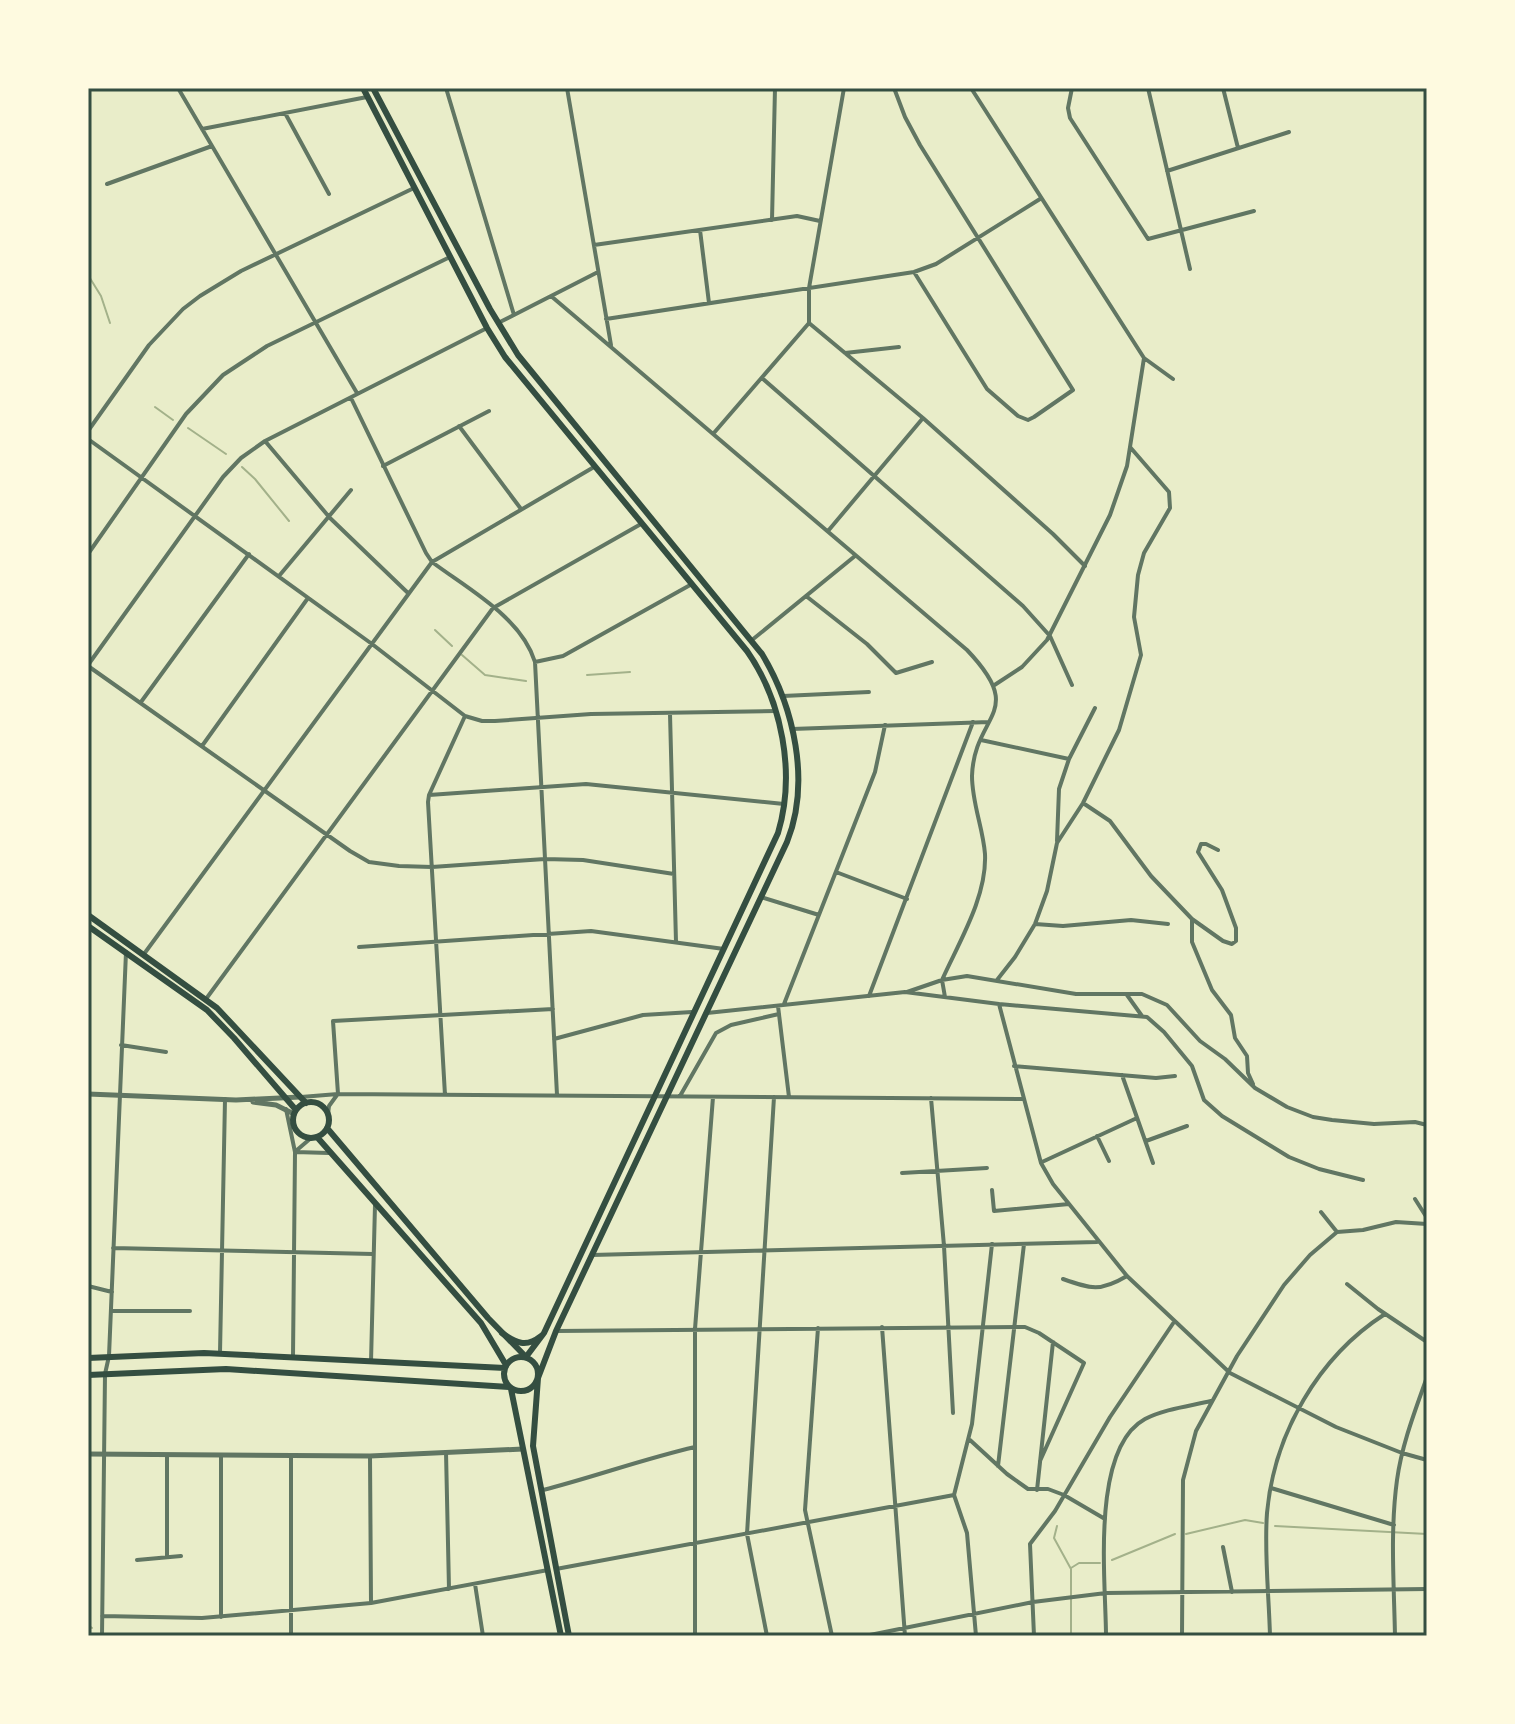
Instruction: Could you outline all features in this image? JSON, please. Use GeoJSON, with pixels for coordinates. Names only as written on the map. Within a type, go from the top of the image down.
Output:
{"type":"FeatureCollection","features":[{"type":"Feature","properties":{"kind":"main road"},"geometry":{"type":"LineString","coordinates":[[363,88],[487,328],[525,384],[756,664],[776,711],[784,757],[784,804],[774,843],[544,1333],[526,1357],[515,1358],[506,1366],[504,1378],[510,1388],[561,1636]]}},
{"type":"Feature","properties":{"kind":"main road"},"geometry":{"type":"LineString","coordinates":[[88,1375],[226,1369],[490,1384],[528,1391],[538,1378],[556,1331],[787,842],[796,810],[796,758],[791,729],[783,696],[767,663],[752,640],[529,370],[498,323],[373,88]]}},
{"type":"Feature","properties":{"kind":"main road"},"geometry":{"type":"LineString","coordinates":[[88,915],[206,999],[300,1097],[307,1103],[320,1105],[328,1114],[327,1128],[488,1318],[537,1367],[533,1438],[540,1491],[569,1636]]}},
{"type":"Feature","properties":{"kind":"main road"},"geometry":{"type":"LineString","coordinates":[[88,926],[207,1010],[287,1097],[295,1114],[296,1130],[305,1137],[314,1138],[333,1153],[375,1200],[481,1323],[506,1366]]}},
{"type":"Feature","properties":{"kind":"main road"},"geometry":{"type":"LineString","coordinates":[[295,1114],[307,1103]]}},
{"type":"Feature","properties":{"kind":"main road"},"geometry":{"type":"LineString","coordinates":[[314,1138],[327,1128]]}},
{"type":"Feature","properties":{"kind":"main road"},"geometry":{"type":"LineString","coordinates":[[481,1323],[488,1318]]}},
{"type":"Feature","properties":{"kind":"main road"},"geometry":{"type":"LineString","coordinates":[[502,1333],[526,1344],[544,1333]]}},
{"type":"Feature","properties":{"kind":"main road"},"geometry":{"type":"LineString","coordinates":[[88,1358],[220,1354],[506,1366]]}},
{"type":"Feature","properties":{"kind":"street"},"geometry":{"type":"LineString","coordinates":[[178,88],[357,394]]}},
{"type":"Feature","properties":{"kind":"street"},"geometry":{"type":"LineString","coordinates":[[446,88],[514,315]]}},
{"type":"Feature","properties":{"kind":"street"},"geometry":{"type":"LineString","coordinates":[[567,88],[611,348]]}},
{"type":"Feature","properties":{"kind":"street"},"geometry":{"type":"LineString","coordinates":[[772,220],[775,88]]}},
{"type":"Feature","properties":{"kind":"street"},"geometry":{"type":"LineString","coordinates":[[713,434],[809,323],[809,288],[844,88]]}},
{"type":"Feature","properties":{"kind":"street"},"geometry":{"type":"LineString","coordinates":[[894,88],[911,131],[1073,390],[1028,420],[1012,412],[987,389],[914,272]]}},
{"type":"Feature","properties":{"kind":"street"},"geometry":{"type":"LineString","coordinates":[[971,88],[1144,358],[1173,379]]}},
{"type":"Feature","properties":{"kind":"street"},"geometry":{"type":"LineString","coordinates":[[1072,88],[1068,108],[1070,118],[1148,239],[1254,211]]}},
{"type":"Feature","properties":{"kind":"street"},"geometry":{"type":"LineString","coordinates":[[1148,88],[1190,269]]}},
{"type":"Feature","properties":{"kind":"street"},"geometry":{"type":"LineString","coordinates":[[1223,88],[1238,148]]}},
{"type":"Feature","properties":{"kind":"street"},"geometry":{"type":"LineString","coordinates":[[202,129],[367,97]]}},
{"type":"Feature","properties":{"kind":"street"},"geometry":{"type":"LineString","coordinates":[[285,113],[329,194]]}},
{"type":"Feature","properties":{"kind":"street"},"geometry":{"type":"LineString","coordinates":[[1167,171],[1289,132]]}},
{"type":"Feature","properties":{"kind":"street"},"geometry":{"type":"LineString","coordinates":[[107,184],[212,146]]}},
{"type":"Feature","properties":{"kind":"street"},"geometry":{"type":"LineString","coordinates":[[88,431],[149,345],[183,309],[220,283],[275,254],[414,188]]}},
{"type":"Feature","properties":{"kind":"street"},"geometry":{"type":"LineString","coordinates":[[606,319],[914,272],[936,264],[1041,198]]}},
{"type":"Feature","properties":{"kind":"street"},"geometry":{"type":"LineString","coordinates":[[594,245],[797,216],[820,221]]}},
{"type":"Feature","properties":{"kind":"street"},"geometry":{"type":"LineString","coordinates":[[700,230],[709,303]]}},
{"type":"Feature","properties":{"kind":"street"},"geometry":{"type":"LineString","coordinates":[[88,554],[186,414],[223,375],[251,355],[450,257]]}},
{"type":"Feature","properties":{"kind":"street"},"geometry":{"type":"LineString","coordinates":[[498,323],[598,272]]}},
{"type":"Feature","properties":{"kind":"street"},"geometry":{"type":"LineString","coordinates":[[551,296],[967,650],[993,686],[998,702],[996,710],[980,739],[973,763],[973,788],[984,851],[984,880],[942,980],[945,997]]}},
{"type":"Feature","properties":{"kind":"street"},"geometry":{"type":"LineString","coordinates":[[809,323],[923,418],[1085,566]]}},
{"type":"Feature","properties":{"kind":"street"},"geometry":{"type":"LineString","coordinates":[[487,328],[265,441],[232,467],[88,665],[369,862],[432,867],[545,859],[597,860],[674,874]]}},
{"type":"Feature","properties":{"kind":"street"},"geometry":{"type":"LineString","coordinates":[[845,353],[899,347]]}},
{"type":"Feature","properties":{"kind":"street"},"geometry":{"type":"LineString","coordinates":[[993,686],[1022,667],[1050,636],[1120,492],[1144,358]]}},
{"type":"Feature","properties":{"kind":"street"},"geometry":{"type":"LineString","coordinates":[[762,378],[1007,591],[1050,636],[1072,685]]}},
{"type":"Feature","properties":{"kind":"street"},"geometry":{"type":"LineString","coordinates":[[350,398],[432,562],[493,608],[526,640],[535,662],[557,1095]]}},
{"type":"Feature","properties":{"kind":"street"},"geometry":{"type":"LineString","coordinates":[[383,466],[489,411]]}},
{"type":"Feature","properties":{"kind":"street"},"geometry":{"type":"LineString","coordinates":[[828,531],[923,418]]}},
{"type":"Feature","properties":{"kind":"street"},"geometry":{"type":"LineString","coordinates":[[459,426],[521,509]]}},
{"type":"Feature","properties":{"kind":"street"},"geometry":{"type":"LineString","coordinates":[[88,439],[372,644],[465,716],[482,721],[601,714],[776,711]]}},
{"type":"Feature","properties":{"kind":"street"},"geometry":{"type":"LineString","coordinates":[[265,441],[330,518],[408,594]]}},
{"type":"Feature","properties":{"kind":"street"},"geometry":{"type":"LineString","coordinates":[[1057,843],[1083,803],[1119,730],[1139,663],[1140,647],[1134,617],[1138,575],[1144,553],[1167,516],[1172,499],[1130,447]]}},
{"type":"Feature","properties":{"kind":"street"},"geometry":{"type":"LineString","coordinates":[[144,954],[432,562],[594,467]]}},
{"type":"Feature","properties":{"kind":"street"},"geometry":{"type":"LineString","coordinates":[[279,576],[351,490]]}},
{"type":"Feature","properties":{"kind":"street"},"geometry":{"type":"LineString","coordinates":[[206,999],[493,608],[641,524]]}},
{"type":"Feature","properties":{"kind":"street"},"geometry":{"type":"LineString","coordinates":[[141,702],[249,554]]}},
{"type":"Feature","properties":{"kind":"street"},"geometry":{"type":"LineString","coordinates":[[752,640],[856,555]]}},
{"type":"Feature","properties":{"kind":"street"},"geometry":{"type":"LineString","coordinates":[[535,662],[563,656],[692,584]]}},
{"type":"Feature","properties":{"kind":"street"},"geometry":{"type":"LineString","coordinates":[[806,596],[867,644],[896,673],[932,662]]}},
{"type":"Feature","properties":{"kind":"street"},"geometry":{"type":"LineString","coordinates":[[202,746],[309,598]]}},
{"type":"Feature","properties":{"kind":"street"},"geometry":{"type":"LineString","coordinates":[[783,696],[869,692]]}},
{"type":"Feature","properties":{"kind":"street"},"geometry":{"type":"LineString","coordinates":[[997,980],[1035,924],[1047,891],[1057,843],[1058,799],[1069,759],[1095,708]]}},
{"type":"Feature","properties":{"kind":"street"},"geometry":{"type":"LineString","coordinates":[[670,714],[676,942]]}},
{"type":"Feature","properties":{"kind":"street"},"geometry":{"type":"LineString","coordinates":[[445,1095],[429,795],[465,716]]}},
{"type":"Feature","properties":{"kind":"street"},"geometry":{"type":"LineString","coordinates":[[869,996],[973,722]]}},
{"type":"Feature","properties":{"kind":"street"},"geometry":{"type":"LineString","coordinates":[[791,729],[989,722]]}},
{"type":"Feature","properties":{"kind":"street"},"geometry":{"type":"LineString","coordinates":[[789,1097],[779,1014],[781,1005],[875,772],[885,725]]}},
{"type":"Feature","properties":{"kind":"street"},"geometry":{"type":"LineString","coordinates":[[980,739],[1069,759]]}},
{"type":"Feature","properties":{"kind":"street"},"geometry":{"type":"LineString","coordinates":[[964,743],[977,747]]}},
{"type":"Feature","properties":{"kind":"street"},"geometry":{"type":"LineString","coordinates":[[429,795],[541,785],[601,784],[784,804]]}},
{"type":"Feature","properties":{"kind":"street"},"geometry":{"type":"LineString","coordinates":[[1083,803],[1114,826],[1151,876],[1192,919],[1228,943],[1236,941],[1236,928],[1222,890],[1198,852],[1201,844],[1218,850]]}},
{"type":"Feature","properties":{"kind":"street"},"geometry":{"type":"LineString","coordinates":[[836,872],[907,899]]}},
{"type":"Feature","properties":{"kind":"street"},"geometry":{"type":"LineString","coordinates":[[761,897],[819,915]]}},
{"type":"Feature","properties":{"kind":"street"},"geometry":{"type":"LineString","coordinates":[[1192,919],[1192,942],[1208,982],[1231,1015],[1235,1038],[1247,1056],[1248,1073],[1255,1088]]}},
{"type":"Feature","properties":{"kind":"street"},"geometry":{"type":"LineString","coordinates":[[1035,924],[1079,925],[1122,920],[1168,924]]}},
{"type":"Feature","properties":{"kind":"street"},"geometry":{"type":"LineString","coordinates":[[359,947],[598,931],[724,949]]}},
{"type":"Feature","properties":{"kind":"street"},"geometry":{"type":"LineString","coordinates":[[102,1636],[105,1374],[109,1356],[126,952]]}},
{"type":"Feature","properties":{"kind":"street"},"geometry":{"type":"LineString","coordinates":[[707,1013],[905,992],[967,976],[1076,994],[1151,996],[1167,1005],[1200,1041],[1225,1059],[1255,1088],[1287,1107],[1313,1117],[1355,1123],[1415,1122],[1427,1125]]}},
{"type":"Feature","properties":{"kind":"street"},"geometry":{"type":"LineString","coordinates":[[905,992],[999,1004],[1142,1016]]}},
{"type":"Feature","properties":{"kind":"street"},"geometry":{"type":"LineString","coordinates":[[1126,994],[1142,1016],[1159,1026],[1183,1055],[1194,1071],[1204,1100],[1222,1116],[1289,1157],[1319,1169],[1363,1180]]}},
{"type":"Feature","properties":{"kind":"street"},"geometry":{"type":"LineString","coordinates":[[999,1004],[1041,1163],[1069,1204],[1127,1276],[1230,1373],[1355,1435],[1427,1460]]}},
{"type":"Feature","properties":{"kind":"street"},"geometry":{"type":"LineString","coordinates":[[328,1114],[338,1094],[333,1021],[553,1009]]}},
{"type":"Feature","properties":{"kind":"street"},"geometry":{"type":"LineString","coordinates":[[554,1039],[643,1015],[695,1012]]}},
{"type":"Feature","properties":{"kind":"street"},"geometry":{"type":"LineString","coordinates":[[680,1096],[716,1033],[731,1025],[779,1014]]}},
{"type":"Feature","properties":{"kind":"street"},"geometry":{"type":"LineString","coordinates":[[121,1045],[166,1052]]}},
{"type":"Feature","properties":{"kind":"street"},"geometry":{"type":"LineString","coordinates":[[1014,1066],[1175,1076]]}},
{"type":"Feature","properties":{"kind":"street"},"geometry":{"type":"LineString","coordinates":[[1122,1075],[1153,1163]]}},
{"type":"Feature","properties":{"kind":"street"},"geometry":{"type":"LineString","coordinates":[[88,1094],[225,1099],[271,1104],[295,1114],[290,1131]]}},
{"type":"Feature","properties":{"kind":"street"},"geometry":{"type":"LineString","coordinates":[[236,1100],[338,1094],[1023,1099]]}},
{"type":"Feature","properties":{"kind":"street"},"geometry":{"type":"LineString","coordinates":[[307,1103],[316,1095]]}},
{"type":"Feature","properties":{"kind":"street"},"geometry":{"type":"LineString","coordinates":[[695,1636],[695,1329],[713,1097]]}},
{"type":"Feature","properties":{"kind":"street"},"geometry":{"type":"LineString","coordinates":[[767,1636],[747,1534],[774,1097]]}},
{"type":"Feature","properties":{"kind":"street"},"geometry":{"type":"LineString","coordinates":[[931,1098],[944,1246],[953,1413]]}},
{"type":"Feature","properties":{"kind":"street"},"geometry":{"type":"LineString","coordinates":[[220,1354],[225,1099]]}},
{"type":"Feature","properties":{"kind":"street"},"geometry":{"type":"LineString","coordinates":[[286,1109],[295,1152],[293,1357]]}},
{"type":"Feature","properties":{"kind":"street"},"geometry":{"type":"LineString","coordinates":[[1041,1163],[1137,1118]]}},
{"type":"Feature","properties":{"kind":"street"},"geometry":{"type":"LineString","coordinates":[[1146,1141],[1187,1126]]}},
{"type":"Feature","properties":{"kind":"street"},"geometry":{"type":"LineString","coordinates":[[1097,1136],[1109,1161]]}},
{"type":"Feature","properties":{"kind":"street"},"geometry":{"type":"LineString","coordinates":[[295,1152],[314,1138]]}},
{"type":"Feature","properties":{"kind":"street"},"geometry":{"type":"LineString","coordinates":[[295,1152],[333,1153]]}},
{"type":"Feature","properties":{"kind":"street"},"geometry":{"type":"LineString","coordinates":[[902,1173],[987,1168]]}},
{"type":"Feature","properties":{"kind":"street"},"geometry":{"type":"LineString","coordinates":[[992,1190],[994,1211],[1069,1204]]}},
{"type":"Feature","properties":{"kind":"street"},"geometry":{"type":"LineString","coordinates":[[1415,1199],[1427,1218]]}},
{"type":"Feature","properties":{"kind":"street"},"geometry":{"type":"LineString","coordinates":[[371,1362],[375,1200]]}},
{"type":"Feature","properties":{"kind":"street"},"geometry":{"type":"LineString","coordinates":[[1321,1212],[1337,1232]]}},
{"type":"Feature","properties":{"kind":"street"},"geometry":{"type":"LineString","coordinates":[[1182,1636],[1183,1480],[1189,1449],[1211,1401],[1230,1373],[1237,1356],[1284,1285],[1310,1255],[1337,1232],[1396,1222],[1427,1224]]}},
{"type":"Feature","properties":{"kind":"street"},"geometry":{"type":"LineString","coordinates":[[592,1255],[1099,1241]]}},
{"type":"Feature","properties":{"kind":"street"},"geometry":{"type":"LineString","coordinates":[[976,1636],[967,1533],[954,1495],[969,1439],[992,1244]]}},
{"type":"Feature","properties":{"kind":"street"},"geometry":{"type":"LineString","coordinates":[[998,1466],[1024,1244]]}},
{"type":"Feature","properties":{"kind":"street"},"geometry":{"type":"LineString","coordinates":[[113,1248],[373,1254]]}},
{"type":"Feature","properties":{"kind":"street"},"geometry":{"type":"LineString","coordinates":[[1063,1279],[1099,1288],[1113,1285],[1127,1276]]}},
{"type":"Feature","properties":{"kind":"street"},"geometry":{"type":"LineString","coordinates":[[1347,1284],[1427,1342]]}},
{"type":"Feature","properties":{"kind":"street"},"geometry":{"type":"LineString","coordinates":[[88,1286],[112,1292]]}},
{"type":"Feature","properties":{"kind":"street"},"geometry":{"type":"LineString","coordinates":[[111,1311],[190,1311]]}},
{"type":"Feature","properties":{"kind":"street"},"geometry":{"type":"LineString","coordinates":[[1270,1636],[1267,1517],[1271,1488],[1286,1436],[1298,1408],[1337,1355],[1358,1333],[1385,1314]]}},
{"type":"Feature","properties":{"kind":"street"},"geometry":{"type":"LineString","coordinates":[[1034,1636],[1033,1582],[1028,1549],[1110,1417],[1174,1322]]}},
{"type":"Feature","properties":{"kind":"street"},"geometry":{"type":"LineString","coordinates":[[556,1331],[948,1326],[1015,1326],[1031,1330],[1084,1363],[1040,1461]]}},
{"type":"Feature","properties":{"kind":"street"},"geometry":{"type":"LineString","coordinates":[[882,1327],[905,1636]]}},
{"type":"Feature","properties":{"kind":"street"},"geometry":{"type":"LineString","coordinates":[[818,1328],[806,1523],[832,1636]]}},
{"type":"Feature","properties":{"kind":"street"},"geometry":{"type":"LineString","coordinates":[[1037,1490],[1053,1342]]}},
{"type":"Feature","properties":{"kind":"street"},"geometry":{"type":"LineString","coordinates":[[1395,1636],[1394,1526],[1402,1453],[1427,1377]]}},
{"type":"Feature","properties":{"kind":"street"},"geometry":{"type":"LineString","coordinates":[[1106,1636],[1105,1519],[1115,1455],[1131,1431],[1145,1419],[1211,1401]]}},
{"type":"Feature","properties":{"kind":"street"},"geometry":{"type":"LineString","coordinates":[[969,1439],[1028,1489],[1048,1489],[1064,1495],[1105,1519]]}},
{"type":"Feature","properties":{"kind":"street"},"geometry":{"type":"LineString","coordinates":[[540,1491],[592,1478],[647,1458],[695,1447]]}},
{"type":"Feature","properties":{"kind":"street"},"geometry":{"type":"LineString","coordinates":[[88,1454],[370,1456],[523,1449]]}},
{"type":"Feature","properties":{"kind":"street"},"geometry":{"type":"LineString","coordinates":[[446,1452],[449,1589]]}},
{"type":"Feature","properties":{"kind":"street"},"geometry":{"type":"LineString","coordinates":[[167,1455],[167,1556]]}},
{"type":"Feature","properties":{"kind":"street"},"geometry":{"type":"LineString","coordinates":[[221,1455],[221,1617]]}},
{"type":"Feature","properties":{"kind":"street"},"geometry":{"type":"LineString","coordinates":[[291,1456],[291,1636]]}},
{"type":"Feature","properties":{"kind":"street"},"geometry":{"type":"LineString","coordinates":[[370,1456],[371,1603]]}},
{"type":"Feature","properties":{"kind":"street"},"geometry":{"type":"LineString","coordinates":[[1271,1488],[1394,1526]]}},
{"type":"Feature","properties":{"kind":"street"},"geometry":{"type":"LineString","coordinates":[[556,1569],[954,1495]]}},
{"type":"Feature","properties":{"kind":"street"},"geometry":{"type":"LineString","coordinates":[[1223,1547],[1232,1592]]}},
{"type":"Feature","properties":{"kind":"street"},"geometry":{"type":"LineString","coordinates":[[137,1560],[181,1556]]}},
{"type":"Feature","properties":{"kind":"street"},"geometry":{"type":"LineString","coordinates":[[102,1616],[221,1617],[371,1603],[548,1570]]}},
{"type":"Feature","properties":{"kind":"street"},"geometry":{"type":"LineString","coordinates":[[475,1584],[483,1636]]}},
{"type":"Feature","properties":{"kind":"street"},"geometry":{"type":"LineString","coordinates":[[865,1636],[1033,1602],[1106,1593],[1427,1589]]}},
{"type":"Feature","properties":{"kind":"waterway"},"geometry":{"type":"LineString","coordinates":[[88,275],[101,296],[110,323]]}},
{"type":"Feature","properties":{"kind":"waterway"},"geometry":{"type":"LineString","coordinates":[[155,407],[173,420]]}},
{"type":"Feature","properties":{"kind":"waterway"},"geometry":{"type":"LineString","coordinates":[[188,428],[226,454]]}},
{"type":"Feature","properties":{"kind":"waterway"},"geometry":{"type":"LineString","coordinates":[[242,467],[289,521]]}},
{"type":"Feature","properties":{"kind":"waterway"},"geometry":{"type":"LineString","coordinates":[[435,630],[452,646]]}},
{"type":"Feature","properties":{"kind":"waterway"},"geometry":{"type":"LineString","coordinates":[[462,655],[485,675],[526,681]]}},
{"type":"Feature","properties":{"kind":"waterway"},"geometry":{"type":"LineString","coordinates":[[587,675],[630,672]]}},
{"type":"Feature","properties":{"kind":"waterway"},"geometry":{"type":"LineString","coordinates":[[1186,1534],[1245,1520],[1263,1523]]}},
{"type":"Feature","properties":{"kind":"waterway"},"geometry":{"type":"LineString","coordinates":[[1057,1526],[1054,1538],[1071,1569],[1071,1636]]}},
{"type":"Feature","properties":{"kind":"waterway"},"geometry":{"type":"LineString","coordinates":[[1275,1526],[1427,1534]]}},
{"type":"Feature","properties":{"kind":"waterway"},"geometry":{"type":"LineString","coordinates":[[1112,1560],[1175,1534]]}},
{"type":"Feature","properties":{"kind":"waterway"},"geometry":{"type":"LineString","coordinates":[[1071,1568],[1079,1563],[1100,1563]]}},
{"type":"Feature","properties":{"kind":"waterway"},"geometry":{"type":"LineString","coordinates":[[88,1625],[92,1628]]}}]}
